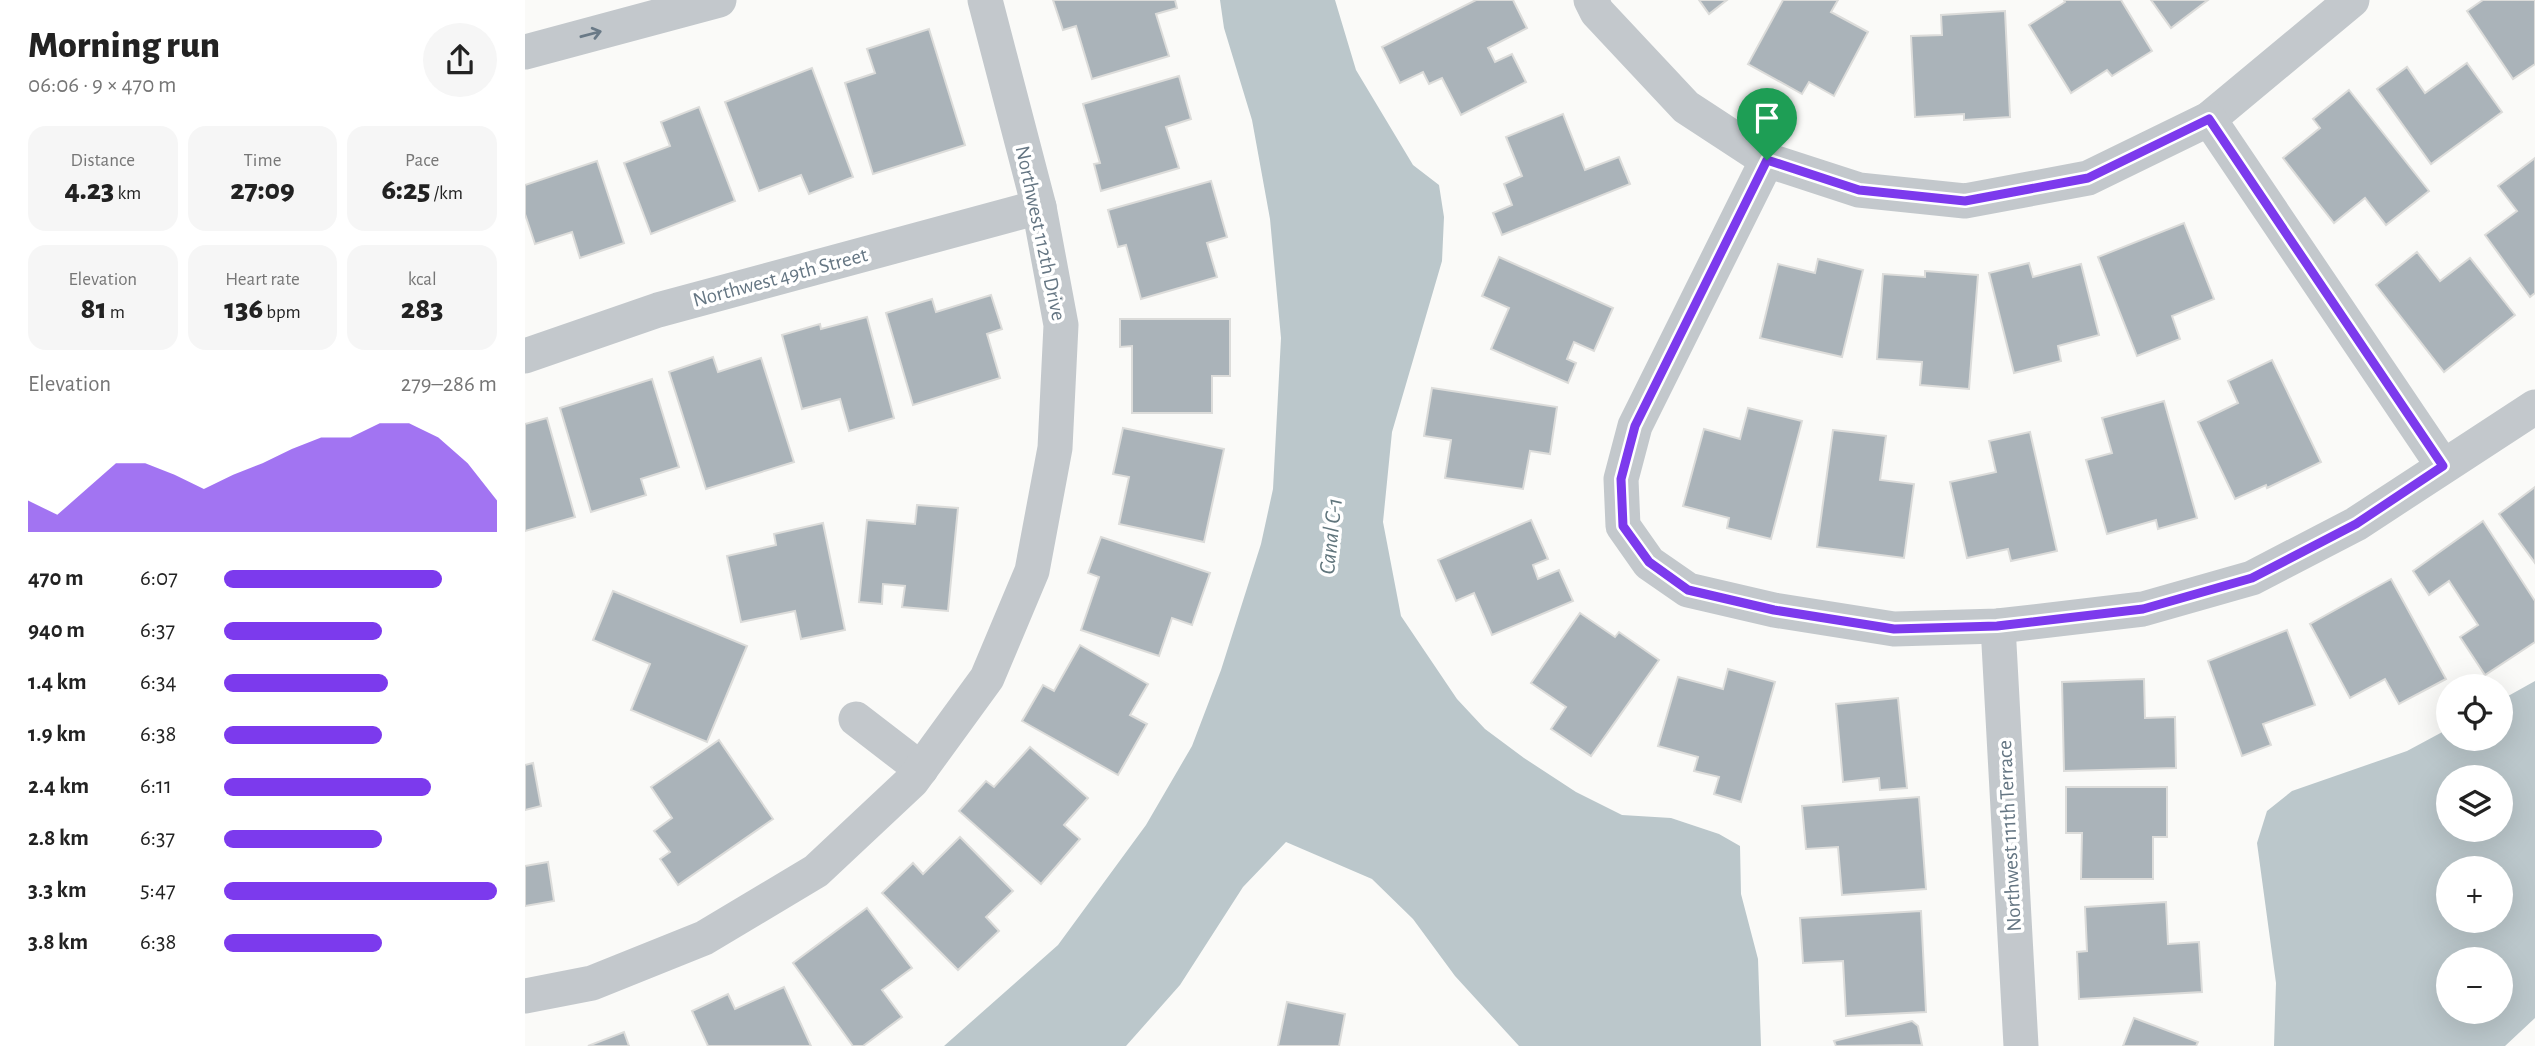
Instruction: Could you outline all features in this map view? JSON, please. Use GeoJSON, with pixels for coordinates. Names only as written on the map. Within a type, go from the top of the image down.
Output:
{"type":"FeatureCollection","features":[{"type":"Feature","properties":{"kind":"street"},"geometry":{"type":"LineString","coordinates":[[525,52],[719,0]]}},
{"type":"Feature","properties":{"kind":"street","name":"Northwest 112th Drive"},"geometry":{"type":"LineString","coordinates":[[525,996],[592,983],[704,938],[816,871],[921,769],[987,678],[1032,571],[1055,448],[1061,325],[1039,207],[985,0]]}},
{"type":"Feature","properties":{"kind":"street"},"geometry":{"type":"LineString","coordinates":[[1591,0],[1597,12],[1686,107],[1767,160],[1859,190],[1965,201],[2088,178],[2209,119],[2347,1]]}},
{"type":"Feature","properties":{"kind":"street"},"geometry":{"type":"LineString","coordinates":[[2209,119],[2443,466]]}},
{"type":"Feature","properties":{"kind":"street"},"geometry":{"type":"LineString","coordinates":[[1767,160],[1635,426],[1621,479],[1623,526],[1649,562],[1688,590],[1774,610],[1894,629],[1997,626],[2143,609],[2252,578],[2356,524],[2535,407]]}},
{"type":"Feature","properties":{"kind":"street","name":"Northwest 49th Street"},"geometry":{"type":"LineString","coordinates":[[525,356],[658,310],[1039,207]]}},
{"type":"Feature","properties":{"kind":"street","name":"Northwest 111th Terrace"},"geometry":{"type":"LineString","coordinates":[[1997,626],[2021,1046]]}},
{"type":"Feature","properties":{"kind":"street"},"geometry":{"type":"LineString","coordinates":[[856,719],[921,769]]}},
{"type":"Feature","properties":{"kind":"water","name":"Canal C-1"},"geometry":{"type":"Polygon","coordinates":[[[1220,0],[1335,0],[1356,70],[1413,165],[1439,185],[1444,217],[1442,261],[1392,432],[1383,522],[1401,616],[1457,699],[1485,729],[1524,758],[1576,792],[1622,815],[1671,818],[1719,834],[1740,846],[1741,894],[1758,959],[1761,1046],[1519,1046],[1455,976],[1413,919],[1372,879],[1286,842],[1243,887],[1180,985],[1126,1046],[944,1046],[1058,945],[1146,825],[1192,746],[1221,670],[1261,544],[1273,489],[1281,338],[1270,219],[1252,120],[1224,28],[1220,0]]]}},
{"type":"Feature","properties":{"kind":"water"},"geometry":{"type":"Polygon","coordinates":[[[2535,681],[2535,1018],[2505,1046],[2274,1046],[2276,983],[2257,843],[2267,811],[2292,791],[2407,751],[2436,735],[2436,751],[2513,751],[2513,693],[2535,681]]]}},
{"type":"Feature","properties":{"kind":"building"},"geometry":{"type":"Polygon","coordinates":[[[1053,0],[1175,0],[1177,8],[1156,14],[1169,56],[1092,79],[1076,26],[1063,30],[1053,0]]]}},
{"type":"Feature","properties":{"kind":"building"},"geometry":{"type":"Polygon","coordinates":[[[1476,0],[1513,0],[1527,28],[1488,48],[1495,62],[1512,54],[1526,82],[1461,115],[1442,78],[1429,84],[1423,72],[1400,83],[1382,47],[1476,0]]]}},
{"type":"Feature","properties":{"kind":"building"},"geometry":{"type":"Polygon","coordinates":[[[1699,0],[1727,0],[1709,14],[1699,0]]]}},
{"type":"Feature","properties":{"kind":"building"},"geometry":{"type":"Polygon","coordinates":[[[1783,0],[1838,0],[1831,12],[1868,32],[1834,96],[1809,82],[1802,94],[1748,64],[1783,0]]]}},
{"type":"Feature","properties":{"kind":"building"},"geometry":{"type":"Polygon","coordinates":[[[2064,0],[2121,0],[2152,51],[2112,76],[2107,70],[2071,93],[2029,25],[2065,2],[2064,0]]]}},
{"type":"Feature","properties":{"kind":"building"},"geometry":{"type":"Polygon","coordinates":[[[2151,0],[2208,0],[2171,28],[2151,0]]]}},
{"type":"Feature","properties":{"kind":"building"},"geometry":{"type":"Polygon","coordinates":[[[2483,0],[2535,0],[2535,64],[2513,79],[2467,11],[2483,0]]]}},
{"type":"Feature","properties":{"kind":"building"},"geometry":{"type":"Polygon","coordinates":[[[2005,11],[2010,117],[1964,120],[1964,114],[1915,117],[1911,36],[1942,35],[1941,15],[2005,11]]]}},
{"type":"Feature","properties":{"kind":"building"},"geometry":{"type":"Polygon","coordinates":[[[929,29],[965,145],[873,174],[845,83],[875,73],[867,49],[929,29]]]}},
{"type":"Feature","properties":{"kind":"building"},"geometry":{"type":"Polygon","coordinates":[[[2467,63],[2502,112],[2431,164],[2377,89],[2407,67],[2425,93],[2467,63]]]}},
{"type":"Feature","properties":{"kind":"building"},"geometry":{"type":"Polygon","coordinates":[[[812,68],[853,177],[809,194],[801,175],[759,191],[725,102],[812,68]]]}},
{"type":"Feature","properties":{"kind":"building"},"geometry":{"type":"Polygon","coordinates":[[[1179,76],[1191,119],[1166,127],[1179,168],[1101,191],[1094,164],[1100,163],[1083,104],[1179,76]]]}},
{"type":"Feature","properties":{"kind":"building"},"geometry":{"type":"Polygon","coordinates":[[[2349,90],[2429,191],[2386,225],[2365,198],[2334,223],[2283,158],[2320,128],[2313,119],[2349,90]]]}},
{"type":"Feature","properties":{"kind":"building"},"geometry":{"type":"Polygon","coordinates":[[[699,107],[735,201],[651,234],[624,163],[670,146],[661,122],[699,107]]]}},
{"type":"Feature","properties":{"kind":"building"},"geometry":{"type":"Polygon","coordinates":[[[1563,114],[1585,170],[1619,157],[1630,184],[1502,235],[1493,213],[1512,205],[1504,184],[1522,176],[1506,137],[1563,114]]]}},
{"type":"Feature","properties":{"kind":"building"},"geometry":{"type":"Polygon","coordinates":[[[2535,158],[2535,293],[2530,297],[2485,235],[2517,211],[2498,186],[2535,158]]]}},
{"type":"Feature","properties":{"kind":"building"},"geometry":{"type":"Polygon","coordinates":[[[597,161],[624,243],[580,258],[572,232],[535,244],[525,214],[525,185],[597,161]]]}},
{"type":"Feature","properties":{"kind":"building"},"geometry":{"type":"Polygon","coordinates":[[[1211,181],[1227,237],[1207,243],[1217,277],[1141,299],[1126,245],[1118,247],[1108,210],[1211,181]]]}},
{"type":"Feature","properties":{"kind":"building"},"geometry":{"type":"Polygon","coordinates":[[[2184,223],[2214,299],[2172,316],[2180,339],[2137,356],[2098,257],[2184,223]]]}},
{"type":"Feature","properties":{"kind":"building"},"geometry":{"type":"Polygon","coordinates":[[[2417,252],[2440,281],[2470,258],[2515,315],[2444,372],[2376,285],[2417,252]]]}},
{"type":"Feature","properties":{"kind":"building"},"geometry":{"type":"Polygon","coordinates":[[[1499,257],[1613,308],[1594,351],[1574,342],[1567,359],[1576,363],[1568,383],[1491,349],[1509,308],[1482,296],[1499,257]]]}},
{"type":"Feature","properties":{"kind":"building"},"geometry":{"type":"Polygon","coordinates":[[[1818,259],[1863,270],[1842,357],[1760,338],[1778,264],[1815,273],[1818,259]]]}},
{"type":"Feature","properties":{"kind":"building"},"geometry":{"type":"Polygon","coordinates":[[[2029,263],[2033,277],[2081,264],[2099,335],[2058,346],[2061,361],[2014,373],[1989,273],[2029,263]]]}},
{"type":"Feature","properties":{"kind":"building"},"geometry":{"type":"Polygon","coordinates":[[[1925,271],[1978,275],[1969,389],[1920,385],[1922,362],[1877,359],[1883,274],[1925,277],[1925,271]]]}},
{"type":"Feature","properties":{"kind":"building"},"geometry":{"type":"Polygon","coordinates":[[[991,295],[1002,329],[987,334],[1000,378],[913,405],[886,313],[932,299],[936,312],[991,295]]]}},
{"type":"Feature","properties":{"kind":"building"},"geometry":{"type":"Polygon","coordinates":[[[867,317],[894,418],[849,431],[840,399],[802,409],[782,335],[820,324],[821,329],[867,317]]]}},
{"type":"Feature","properties":{"kind":"building"},"geometry":{"type":"Polygon","coordinates":[[[1120,319],[1230,319],[1230,376],[1212,376],[1212,413],[1132,413],[1132,346],[1120,347],[1120,319]]]}},
{"type":"Feature","properties":{"kind":"building"},"geometry":{"type":"Polygon","coordinates":[[[713,357],[718,372],[761,358],[794,462],[706,489],[669,372],[713,357]]]}},
{"type":"Feature","properties":{"kind":"building"},"geometry":{"type":"Polygon","coordinates":[[[2272,360],[2321,462],[2267,488],[2266,485],[2235,499],[2198,422],[2238,403],[2228,381],[2272,360]]]}},
{"type":"Feature","properties":{"kind":"building"},"geometry":{"type":"Polygon","coordinates":[[[652,379],[679,467],[641,479],[646,495],[591,512],[560,408],[652,379]]]}},
{"type":"Feature","properties":{"kind":"building"},"geometry":{"type":"Polygon","coordinates":[[[1432,388],[1557,407],[1550,454],[1530,451],[1523,489],[1445,478],[1451,440],[1424,436],[1432,388]]]}},
{"type":"Feature","properties":{"kind":"building"},"geometry":{"type":"Polygon","coordinates":[[[2164,401],[2197,518],[2158,529],[2156,520],[2107,534],[2086,460],[2112,453],[2102,418],[2164,401]]]}},
{"type":"Feature","properties":{"kind":"building"},"geometry":{"type":"Polygon","coordinates":[[[1748,408],[1802,421],[1771,539],[1727,528],[1729,518],[1683,506],[1704,429],[1740,439],[1748,408]]]}},
{"type":"Feature","properties":{"kind":"building"},"geometry":{"type":"Polygon","coordinates":[[[547,418],[575,517],[525,531],[525,424],[547,418]]]}},
{"type":"Feature","properties":{"kind":"building"},"geometry":{"type":"Polygon","coordinates":[[[1123,428],[1224,449],[1204,542],[1119,524],[1129,477],[1113,474],[1123,428]]]}},
{"type":"Feature","properties":{"kind":"building"},"geometry":{"type":"Polygon","coordinates":[[[1833,430],[1886,436],[1880,480],[1914,484],[1904,558],[1817,547],[1833,430]]]}},
{"type":"Feature","properties":{"kind":"building"},"geometry":{"type":"Polygon","coordinates":[[[2030,432],[2057,551],[2011,561],[2008,549],[1967,558],[1950,482],[1996,472],[1989,441],[2030,432]]]}},
{"type":"Feature","properties":{"kind":"building"},"geometry":{"type":"Polygon","coordinates":[[[2535,487],[2535,563],[2499,514],[2535,487]]]}},
{"type":"Feature","properties":{"kind":"building"},"geometry":{"type":"Polygon","coordinates":[[[917,505],[958,508],[948,611],[902,607],[905,586],[883,584],[882,604],[859,602],[867,520],[915,524],[917,505]]]}},
{"type":"Feature","properties":{"kind":"building"},"geometry":{"type":"Polygon","coordinates":[[[1531,520],[1548,559],[1533,565],[1538,579],[1559,570],[1573,601],[1492,635],[1474,593],[1456,601],[1438,560],[1531,520]]]}},
{"type":"Feature","properties":{"kind":"building"},"geometry":{"type":"Polygon","coordinates":[[[2483,521],[2535,601],[2535,642],[2484,674],[2460,637],[2478,625],[2449,581],[2429,595],[2413,571],[2483,521]]]}},
{"type":"Feature","properties":{"kind":"building"},"geometry":{"type":"Polygon","coordinates":[[[823,523],[845,630],[801,639],[795,611],[741,622],[727,556],[776,545],[774,534],[823,523]]]}},
{"type":"Feature","properties":{"kind":"building"},"geometry":{"type":"Polygon","coordinates":[[[1101,537],[1210,573],[1192,625],[1172,618],[1159,656],[1081,630],[1099,577],[1088,573],[1101,537]]]}},
{"type":"Feature","properties":{"kind":"building"},"geometry":{"type":"Polygon","coordinates":[[[2391,579],[2443,674],[2436,674],[2436,684],[2399,704],[2385,679],[2350,698],[2310,624],[2391,579]]]}},
{"type":"Feature","properties":{"kind":"building"},"geometry":{"type":"Polygon","coordinates":[[[613,591],[747,646],[707,742],[631,710],[650,664],[593,640],[613,591]]]}},
{"type":"Feature","properties":{"kind":"building"},"geometry":{"type":"Polygon","coordinates":[[[1580,613],[1615,637],[1619,632],[1659,660],[1591,756],[1551,729],[1566,707],[1531,683],[1580,613]]]}},
{"type":"Feature","properties":{"kind":"building"},"geometry":{"type":"Polygon","coordinates":[[[2287,630],[2315,705],[2263,724],[2271,745],[2242,756],[2208,661],[2287,630]]]}},
{"type":"Feature","properties":{"kind":"building"},"geometry":{"type":"Polygon","coordinates":[[[1080,645],[1148,684],[1130,715],[1147,724],[1118,775],[1022,721],[1043,685],[1054,691],[1080,645]]]}},
{"type":"Feature","properties":{"kind":"building"},"geometry":{"type":"Polygon","coordinates":[[[1728,669],[1775,682],[1741,802],[1714,794],[1719,777],[1694,771],[1698,757],[1658,746],[1678,677],[1723,689],[1728,669]]]}},
{"type":"Feature","properties":{"kind":"building"},"geometry":{"type":"Polygon","coordinates":[[[2144,679],[2145,718],[2175,717],[2176,768],[2064,771],[2062,682],[2144,679]]]}},
{"type":"Feature","properties":{"kind":"building"},"geometry":{"type":"Polygon","coordinates":[[[1898,698],[1907,788],[1880,790],[1879,778],[1843,782],[1836,704],[1898,698]]]}},
{"type":"Feature","properties":{"kind":"building"},"geometry":{"type":"Polygon","coordinates":[[[719,740],[773,819],[678,885],[660,859],[670,852],[654,831],[672,818],[651,787],[719,740]]]}},
{"type":"Feature","properties":{"kind":"building"},"geometry":{"type":"Polygon","coordinates":[[[1030,747],[1088,798],[1064,825],[1080,839],[1041,884],[959,811],[986,781],[994,787],[1030,747]]]}},
{"type":"Feature","properties":{"kind":"building"},"geometry":{"type":"Polygon","coordinates":[[[533,763],[541,806],[525,810],[525,765],[533,763]]]}},
{"type":"Feature","properties":{"kind":"building"},"geometry":{"type":"Polygon","coordinates":[[[2066,787],[2167,787],[2167,837],[2153,837],[2153,879],[2081,879],[2082,833],[2066,833],[2066,787]]]}},
{"type":"Feature","properties":{"kind":"building"},"geometry":{"type":"Polygon","coordinates":[[[1919,797],[1926,889],[1842,895],[1838,847],[1806,849],[1802,806],[1919,797]]]}},
{"type":"Feature","properties":{"kind":"building"},"geometry":{"type":"Polygon","coordinates":[[[960,837],[1013,891],[986,917],[999,931],[958,970],[882,893],[913,863],[923,874],[960,837]]]}},
{"type":"Feature","properties":{"kind":"building"},"geometry":{"type":"Polygon","coordinates":[[[548,862],[554,901],[525,906],[525,866],[548,862]]]}},
{"type":"Feature","properties":{"kind":"building"},"geometry":{"type":"Polygon","coordinates":[[[2166,902],[2168,944],[2199,942],[2202,992],[2079,999],[2077,952],[2087,951],[2085,907],[2166,902]]]}},
{"type":"Feature","properties":{"kind":"building"},"geometry":{"type":"Polygon","coordinates":[[[867,908],[912,968],[882,990],[902,1017],[863,1046],[853,1046],[793,963],[867,908]]]}},
{"type":"Feature","properties":{"kind":"building"},"geometry":{"type":"Polygon","coordinates":[[[1921,911],[1926,1012],[1846,1016],[1843,961],[1803,963],[1800,918],[1921,911]]]}},
{"type":"Feature","properties":{"kind":"building"},"geometry":{"type":"Polygon","coordinates":[[[784,987],[811,1046],[708,1046],[692,1011],[728,994],[735,1009],[784,987]]]}},
{"type":"Feature","properties":{"kind":"building"},"geometry":{"type":"Polygon","coordinates":[[[1287,1002],[1345,1014],[1339,1046],[1278,1046],[1287,1002]]]}},
{"type":"Feature","properties":{"kind":"building"},"geometry":{"type":"Polygon","coordinates":[[[2134,1018],[2198,1042],[2196,1046],[2123,1046],[2134,1018]]]}},
{"type":"Feature","properties":{"kind":"building"},"geometry":{"type":"Polygon","coordinates":[[[1912,1021],[1918,1026],[1922,1045],[1836,1046],[1834,1041],[1912,1021]]]}},
{"type":"Feature","properties":{"kind":"building"},"geometry":{"type":"Polygon","coordinates":[[[624,1032],[629,1046],[588,1046],[624,1032]]]}},
{"type":"Feature","properties":{"kind":"route"},"geometry":{"type":"LineString","coordinates":[[2209,119],[2443,466],[2356,524],[2252,578],[2143,609],[1997,626],[1894,629],[1774,610],[1688,590],[1649,562],[1623,526],[1621,479],[1635,426],[1767,160],[1859,190],[1965,201],[2088,178],[2209,119]]}}]}
